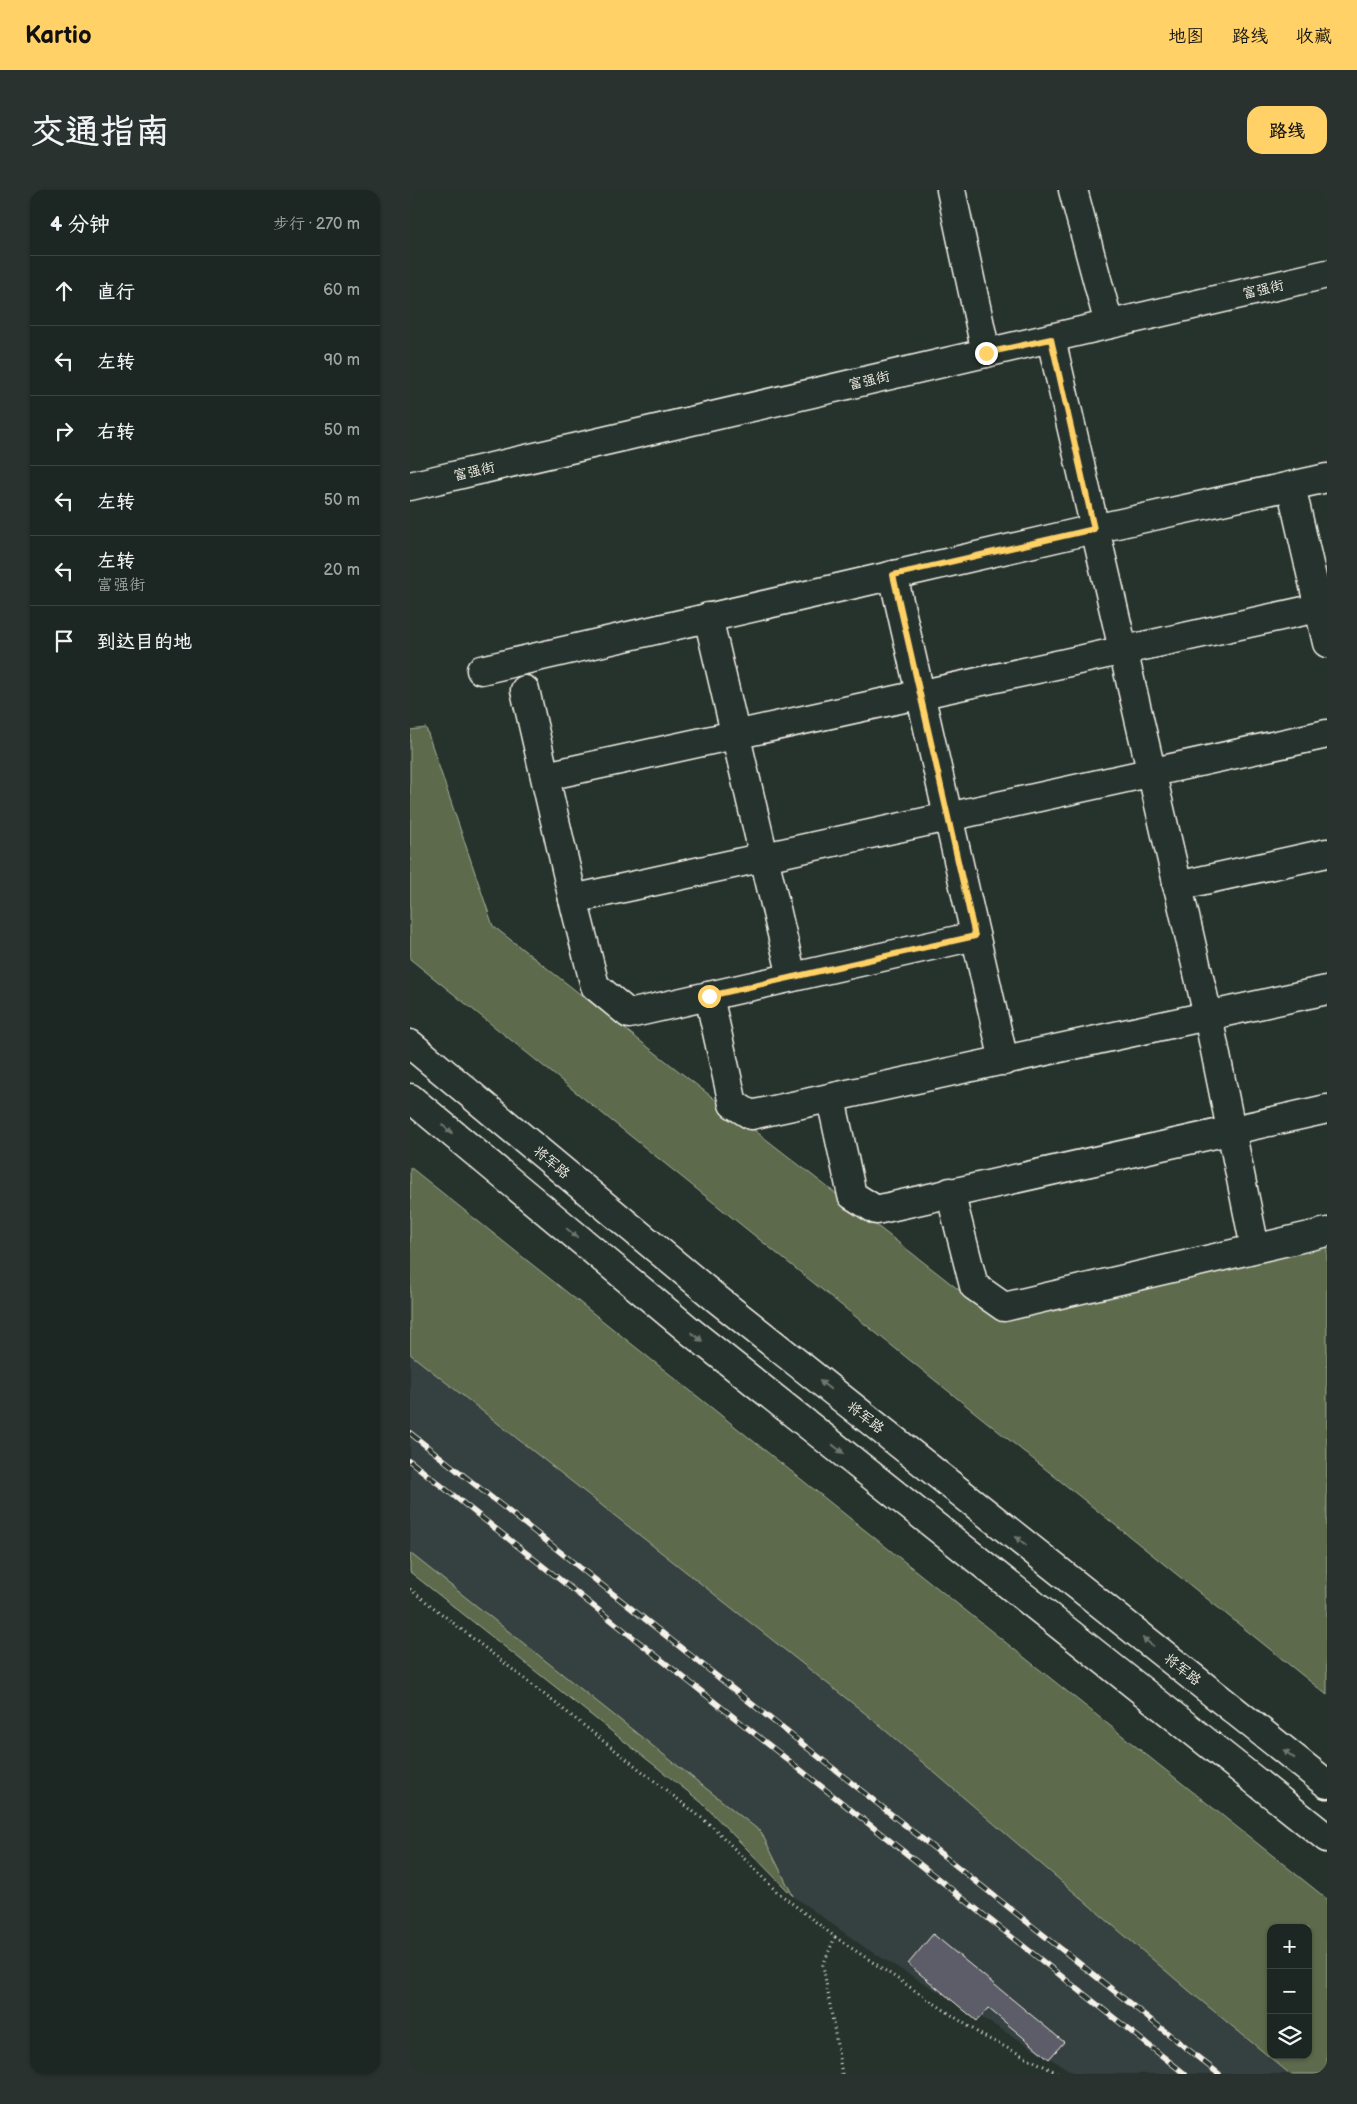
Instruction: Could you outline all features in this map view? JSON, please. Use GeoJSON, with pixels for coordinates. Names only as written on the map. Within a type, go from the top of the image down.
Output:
{"type":"FeatureCollection","features":[{"type":"Feature","properties":{"kind":"street"},"geometry":{"type":"LineString","coordinates":[[951,190],[986,353]]}},
{"type":"Feature","properties":{"kind":"street"},"geometry":{"type":"LineString","coordinates":[[1073,190],[1109,324]]}},
{"type":"Feature","properties":{"kind":"street","name":"富强街"},"geometry":{"type":"LineString","coordinates":[[410,486],[1327,274]]}},
{"type":"Feature","properties":{"kind":"street"},"geometry":{"type":"LineString","coordinates":[[1051,339],[1150,773],[1208,1016],[1255,1248]]}},
{"type":"Feature","properties":{"kind":"street"},"geometry":{"type":"LineString","coordinates":[[481,670],[1094,529],[1327,478]]}},
{"type":"Feature","properties":{"kind":"street"},"geometry":{"type":"LineString","coordinates":[[1291,486],[1323,607],[1327,643]]}},
{"type":"Feature","properties":{"kind":"street"},"geometry":{"type":"LineString","coordinates":[[893,575],[1004,1061]]}},
{"type":"Feature","properties":{"kind":"street"},"geometry":{"type":"LineString","coordinates":[[546,776],[1323,607]]}},
{"type":"Feature","properties":{"kind":"street"},"geometry":{"type":"LineString","coordinates":[[708,617],[792,977]]}},
{"type":"Feature","properties":{"kind":"street"},"geometry":{"type":"LineString","coordinates":[[525,690],[595,986],[629,1014],[975,936]]}},
{"type":"Feature","properties":{"kind":"street"},"geometry":{"type":"LineString","coordinates":[[573,899],[1327,734]]}},
{"type":"Feature","properties":{"kind":"street"},"geometry":{"type":"LineString","coordinates":[[1177,886],[1327,853]]}},
{"type":"Feature","properties":{"kind":"street"},"geometry":{"type":"LineString","coordinates":[[709,996],[733,1104],[751,1115],[1327,990]]}},
{"type":"Feature","properties":{"kind":"street","name":"将军路"},"geometry":{"type":"LineString","coordinates":[[410,1044],[717,1299],[1327,1784]]}},
{"type":"Feature","properties":{"kind":"street"},"geometry":{"type":"LineString","coordinates":[[410,1098],[690,1331],[1327,1838]]}},
{"type":"Feature","properties":{"kind":"street"},"geometry":{"type":"LineString","coordinates":[[831,1099],[852,1195],[876,1210],[950,1192],[1327,1110]]}},
{"type":"Feature","properties":{"kind":"street"},"geometry":{"type":"LineString","coordinates":[[950,1192],[974,1286],[1004,1307],[1327,1232]]}},
{"type":"Feature","properties":{"kind":"path"},"geometry":{"type":"LineString","coordinates":[[411,1590],[713,1827],[775,1890],[835,1937],[983,2036],[1060,2074]]}},
{"type":"Feature","properties":{"kind":"path"},"geometry":{"type":"LineString","coordinates":[[835,1937],[823,1966],[842,2074]]}},
{"type":"Feature","properties":{"kind":"shaded area"},"geometry":{"type":"Polygon","coordinates":[[[410,1354],[866,1714],[1187,1989],[1267,2055],[1267,2059],[1272,2059],[1290,2074],[1076,2074],[867,1949],[793,1896],[701,1802],[410,1572],[410,1354]]]}},
{"type":"Feature","properties":{"kind":"green space"},"geometry":{"type":"Polygon","coordinates":[[[426,728],[493,926],[995,1318],[1327,1247],[1327,1695],[410,959],[410,730],[426,728]]]}},
{"type":"Feature","properties":{"kind":"green space"},"geometry":{"type":"Polygon","coordinates":[[[410,1167],[1327,1899],[1327,2074],[1290,2074],[1272,2059],[1312,2059],[1312,1924],[1267,1924],[1267,2055],[1187,1989],[866,1714],[410,1354],[410,1167]]]}},
{"type":"Feature","properties":{"kind":"green space"},"geometry":{"type":"Polygon","coordinates":[[[410,1553],[761,1832],[793,1896],[701,1802],[410,1572],[410,1553]]]}},
{"type":"Feature","properties":{"kind":"building"},"geometry":{"type":"Polygon","coordinates":[[[933,1934],[1064,2042],[1049,2059],[988,2008],[977,2021],[908,1964],[933,1934]]]}},
{"type":"Feature","properties":{"kind":"railway"},"geometry":{"type":"LineString","coordinates":[[410,1433],[1219,2074]]}},
{"type":"Feature","properties":{"kind":"railway"},"geometry":{"type":"LineString","coordinates":[[410,1461],[1185,2074]]}},
{"type":"Feature","properties":{"kind":"route"},"geometry":{"type":"LineString","coordinates":[[709,996],[975,936],[893,575],[1094,529],[1051,339],[986,353]]}}]}
